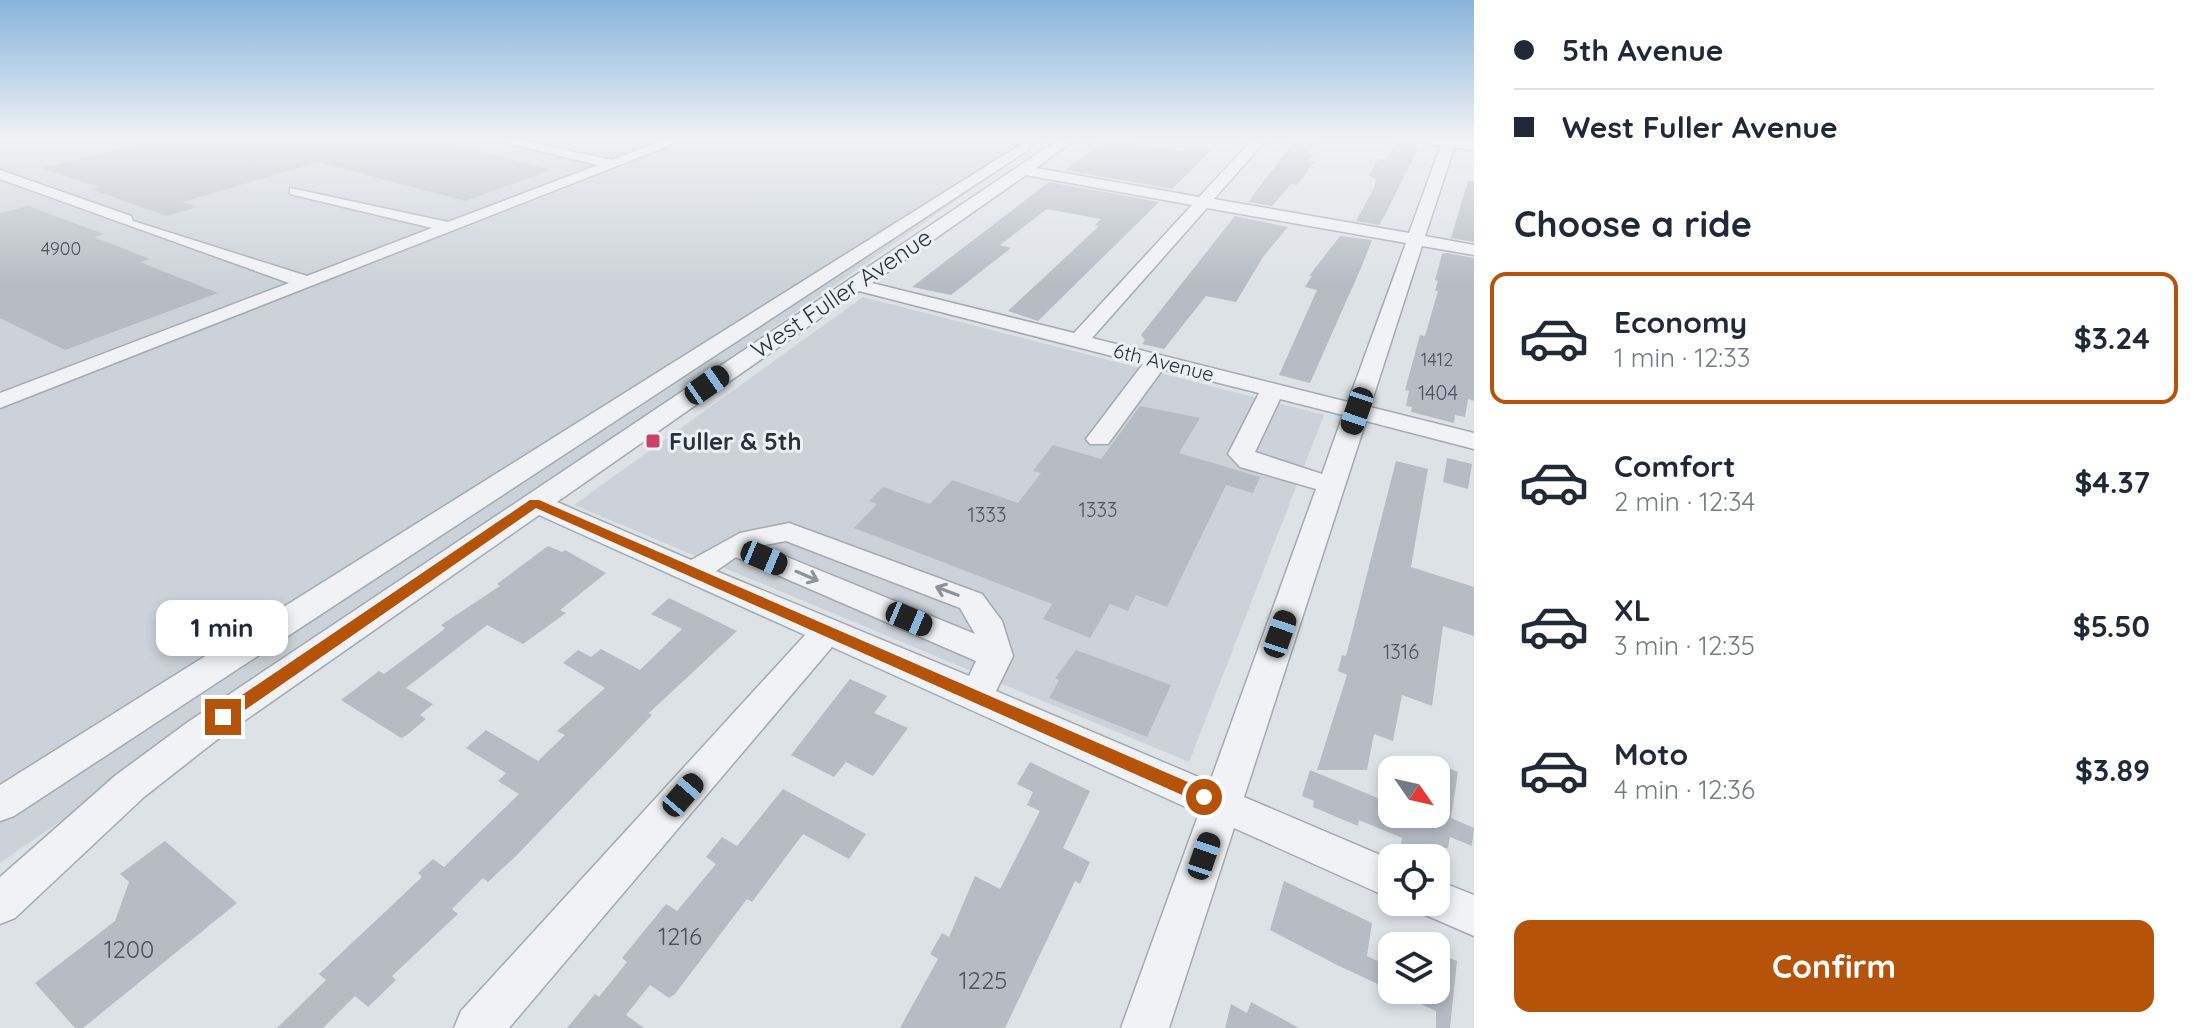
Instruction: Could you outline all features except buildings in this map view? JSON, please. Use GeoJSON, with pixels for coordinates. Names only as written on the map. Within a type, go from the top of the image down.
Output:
{"type":"FeatureCollection","features":[{"type":"Feature","properties":{"kind":"street"},"geometry":{"type":"LineString","coordinates":[[40,188],[306,282]]}},
{"type":"Feature","properties":{"kind":"street"},"geometry":{"type":"LineString","coordinates":[[0,401],[448,227],[538,188]]}},
{"type":"Feature","properties":{"kind":"street"},"geometry":{"type":"LineString","coordinates":[[0,805],[959,188]]}},
{"type":"Feature","properties":{"kind":"street","name":"West Fuller Avenue"},"geometry":{"type":"LineString","coordinates":[[0,904],[130,786],[201,732],[996,188]]}},
{"type":"Feature","properties":{"kind":"street"},"geometry":{"type":"LineString","coordinates":[[1123,188],[1474,250]]}},
{"type":"Feature","properties":{"kind":"street"},"geometry":{"type":"LineString","coordinates":[[1078,341],[1215,188]]}},
{"type":"Feature","properties":{"kind":"street"},"geometry":{"type":"LineString","coordinates":[[1145,1028],[1435,188]]}},
{"type":"Feature","properties":{"kind":"street"},"geometry":{"type":"LineString","coordinates":[[295,191],[448,227]]}},
{"type":"Feature","properties":{"kind":"street","name":"6th Avenue"},"geometry":{"type":"LineString","coordinates":[[854,284],[1474,441]]}},
{"type":"Feature","properties":{"kind":"street"},"geometry":{"type":"LineString","coordinates":[[1099,439],[1157,361]]}},
{"type":"Feature","properties":{"kind":"street"},"geometry":{"type":"LineString","coordinates":[[1272,390],[1241,454],[1249,461],[1331,485]]}},
{"type":"Feature","properties":{"kind":"street"},"geometry":{"type":"LineString","coordinates":[[535,503],[1378,874]]}},
{"type":"Feature","properties":{"kind":"street"},"geometry":{"type":"LineString","coordinates":[[694,573],[735,546],[996,656],[976,697]]}},
{"type":"Feature","properties":{"kind":"street"},"geometry":{"type":"LineString","coordinates":[[478,1028],[827,632]]}},
{"type":"Feature","properties":{"kind":"street"},"geometry":{"type":"LineString","coordinates":[[1450,905],[1474,916]]}},
{"type":"Feature","properties":{"kind":"shaded area"},"geometry":{"type":"Polygon","coordinates":[[[0,188],[975,188],[0,863],[0,188]]]}},
{"type":"Feature","properties":{"kind":"shaded area"},"geometry":{"type":"Polygon","coordinates":[[[863,297],[1324,415],[1189,762],[574,505],[863,297]]]}},
{"type":"Feature","properties":{"kind":"place","name":"Fuller & 5th"},"geometry":{"type":"Point","coordinates":[653,441]}},
{"type":"Feature","properties":{"kind":"route"},"geometry":{"type":"LineString","coordinates":[[223,717],[535,503],[1204,797]]}}]}
